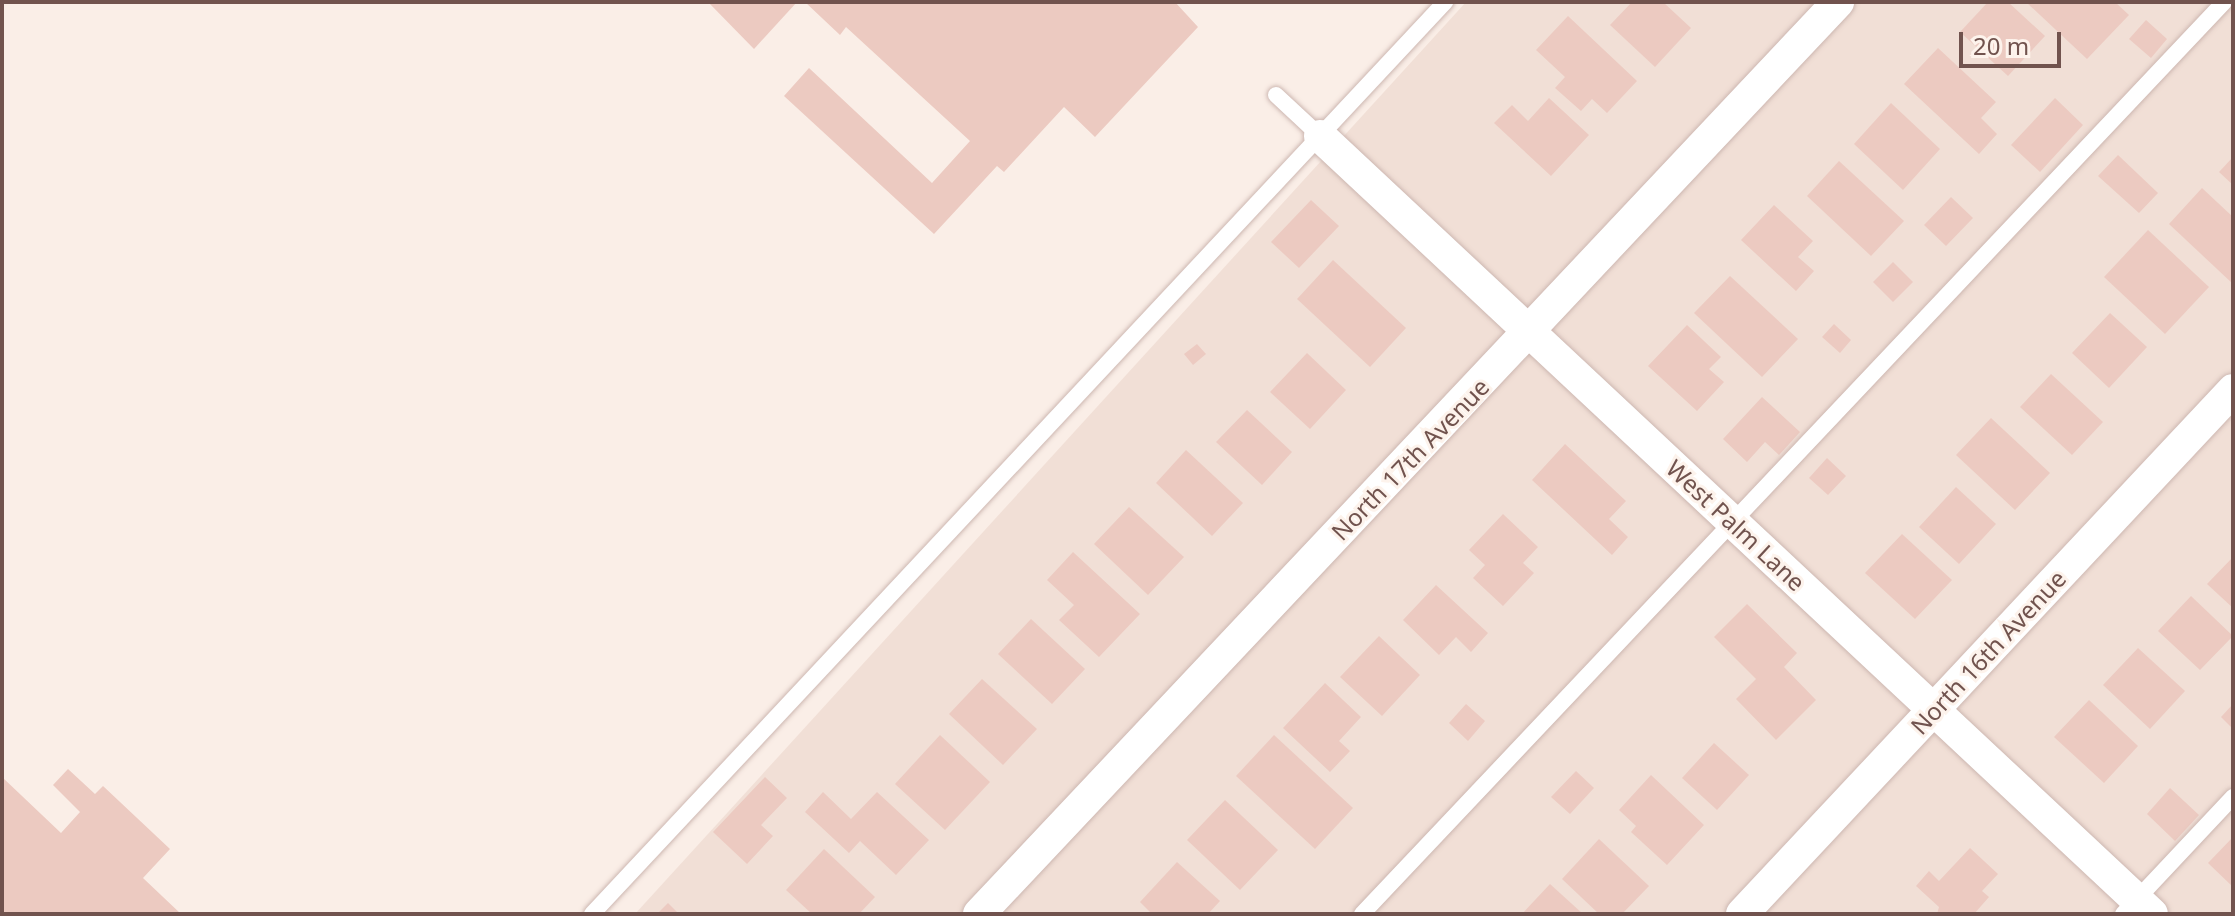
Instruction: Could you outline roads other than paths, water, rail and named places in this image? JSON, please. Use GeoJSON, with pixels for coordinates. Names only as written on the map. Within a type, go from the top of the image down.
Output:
{"type":"FeatureCollection","features":[{"type":"Feature","properties":{"kind":"street","name":"North 17th Avenue"},"geometry":{"type":"LineString","coordinates":[[979,914],[1530,333],[1838,2]]}},
{"type":"Feature","properties":{"kind":"street","name":"West Palm Lane"},"geometry":{"type":"LineString","coordinates":[[1320,136],[1934,710],[2137,909]]}},
{"type":"Feature","properties":{"kind":"street","name":"North 16th Avenue"},"geometry":{"type":"LineString","coordinates":[[1742,914],[2233,390]]}},
{"type":"Feature","properties":{"kind":"lane"},"geometry":{"type":"LineString","coordinates":[[592,914],[1445,2]]}},
{"type":"Feature","properties":{"kind":"lane"},"geometry":{"type":"LineString","coordinates":[[1362,914],[2224,2]]}},
{"type":"Feature","properties":{"kind":"lane"},"geometry":{"type":"LineString","coordinates":[[1276,95],[1320,136]]}},
{"type":"Feature","properties":{"kind":"lane"},"geometry":{"type":"LineString","coordinates":[[2137,909],[2233,797]]}}]}
